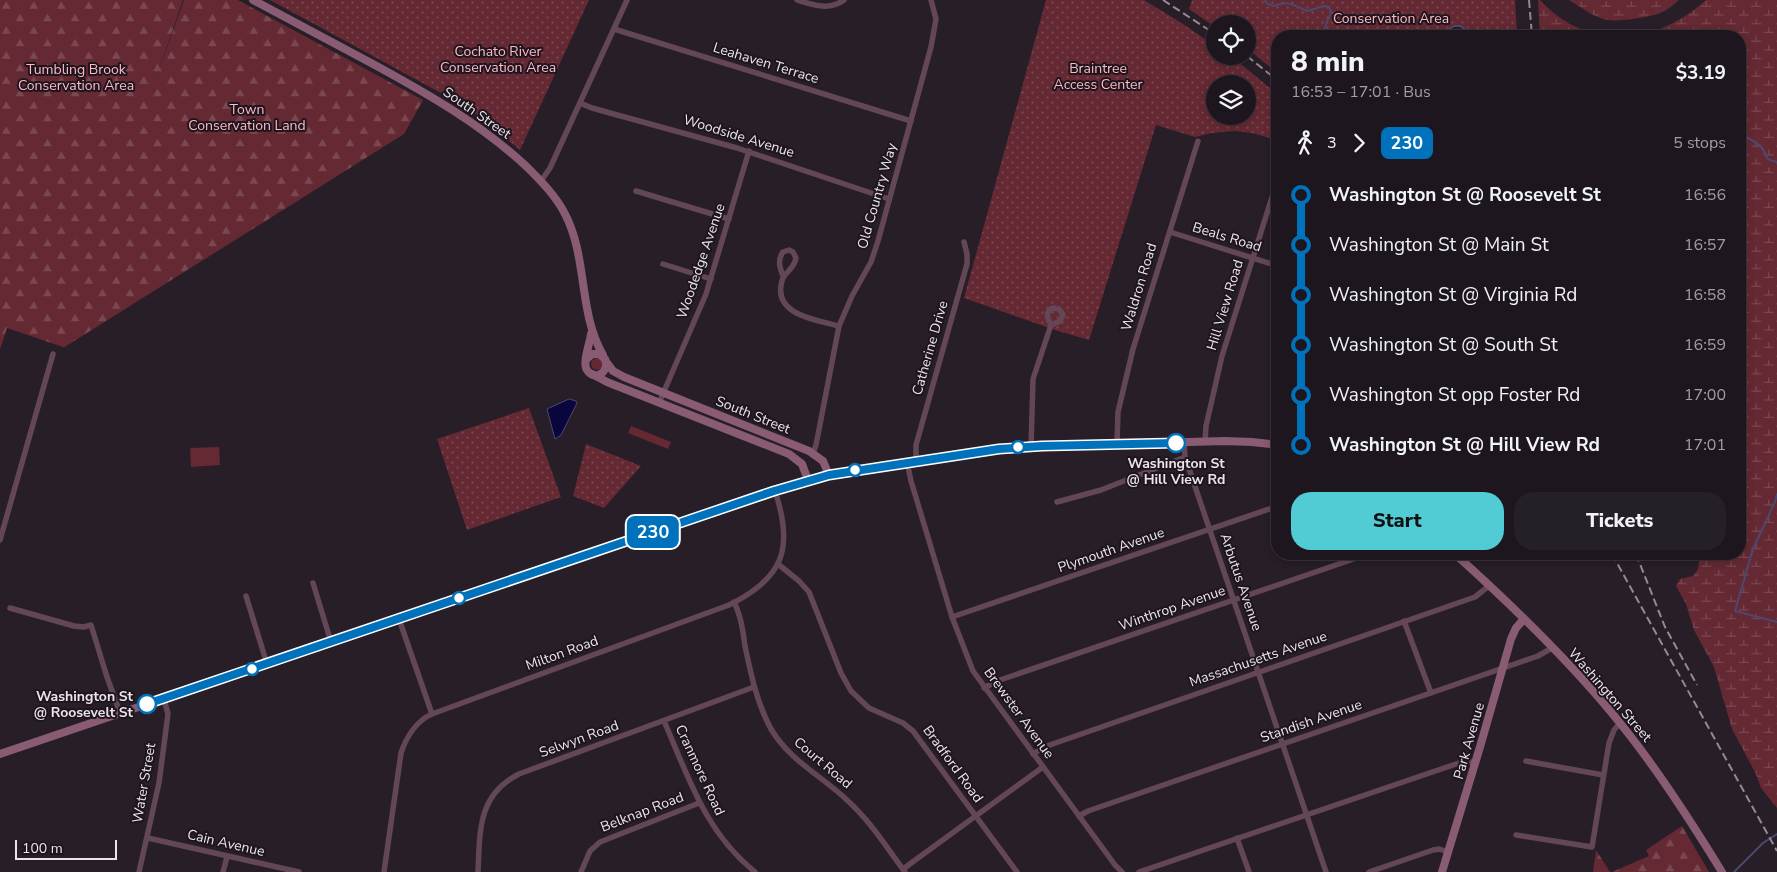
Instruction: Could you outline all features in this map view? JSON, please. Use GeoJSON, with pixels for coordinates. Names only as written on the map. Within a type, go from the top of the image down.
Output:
{"type":"FeatureCollection","features":[{"type":"Feature","properties":{"kind":"main road","name":"South Street"},"geometry":{"type":"LineString","coordinates":[[253,0],[451,108],[497,141],[541,181],[563,209],[573,231],[582,269],[593,336],[605,359],[617,373],[813,453]]}},
{"type":"Feature","properties":{"kind":"main road","name":"South Street"},"geometry":{"type":"LineString","coordinates":[[586,360],[591,327]]}},
{"type":"Feature","properties":{"kind":"main road"},"geometry":{"type":"LineString","coordinates":[[593,353],[605,359],[606,368],[602,373],[592,374],[586,369],[586,360],[593,353]]}},
{"type":"Feature","properties":{"kind":"main road","name":"South Street"},"geometry":{"type":"LineString","coordinates":[[592,374],[607,382],[792,456],[802,464],[808,480]]}},
{"type":"Feature","properties":{"kind":"main road"},"geometry":{"type":"LineString","coordinates":[[0,754],[808,480],[907,462],[1032,446],[1184,442],[1243,442],[1271,444]]}},
{"type":"Feature","properties":{"kind":"main road"},"geometry":{"type":"LineString","coordinates":[[813,453],[823,461],[829,475]]}},
{"type":"Feature","properties":{"kind":"main road","name":"Washington Street"},"geometry":{"type":"LineString","coordinates":[[1462,560],[1524,619],[1620,723],[1666,786],[1722,872]]}},
{"type":"Feature","properties":{"kind":"main road","name":"Park Avenue"},"geometry":{"type":"LineString","coordinates":[[1442,872],[1476,763],[1512,635],[1524,619]]}},
{"type":"Feature","properties":{"kind":"street"},"geometry":{"type":"LineString","coordinates":[[541,181],[550,168],[627,0]]}},
{"type":"Feature","properties":{"kind":"street"},"geometry":{"type":"LineString","coordinates":[[797,0],[827,7],[844,0]]}},
{"type":"Feature","properties":{"kind":"street","name":"Old Country Way"},"geometry":{"type":"LineString","coordinates":[[813,453],[839,326],[873,256],[911,121],[934,28],[935,14],[932,0]]}},
{"type":"Feature","properties":{"kind":"street","name":"Leahaven Terrace"},"geometry":{"type":"LineString","coordinates":[[614,29],[911,121]]}},
{"type":"Feature","properties":{"kind":"street","name":"Woodside Avenue"},"geometry":{"type":"LineString","coordinates":[[580,103],[592,108],[749,151],[889,199]]}},
{"type":"Feature","properties":{"kind":"street","name":"Waldron Road"},"geometry":{"type":"LineString","coordinates":[[1117,444],[1118,418],[1125,380],[1142,317],[1198,141]]}},
{"type":"Feature","properties":{"kind":"street","name":"Woodedge Avenue"},"geometry":{"type":"LineString","coordinates":[[659,403],[703,301],[749,151]]}},
{"type":"Feature","properties":{"kind":"street"},"geometry":{"type":"LineString","coordinates":[[636,191],[729,219]]}},
{"type":"Feature","properties":{"kind":"street","name":"Hill View Road"},"geometry":{"type":"LineString","coordinates":[[1205,442],[1206,426],[1220,363],[1271,200]]}},
{"type":"Feature","properties":{"kind":"street","name":"Beals Road"},"geometry":{"type":"LineString","coordinates":[[1170,232],[1271,264]]}},
{"type":"Feature","properties":{"kind":"street","name":"Catherine Drive"},"geometry":{"type":"LineString","coordinates":[[916,461],[916,445],[966,269],[967,254],[964,242]]}},
{"type":"Feature","properties":{"kind":"street"},"geometry":{"type":"LineString","coordinates":[[664,264],[711,278]]}},
{"type":"Feature","properties":{"kind":"street"},"geometry":{"type":"LineString","coordinates":[[783,276],[780,287],[781,295],[791,310],[809,319],[839,326]]}},
{"type":"Feature","properties":{"kind":"street"},"geometry":{"type":"LineString","coordinates":[[1032,446],[1033,379],[1051,326]]}},
{"type":"Feature","properties":{"kind":"street"},"geometry":{"type":"LineString","coordinates":[[0,540],[53,354]]}},
{"type":"Feature","properties":{"kind":"street","name":"Arbutus Avenue"},"geometry":{"type":"LineString","coordinates":[[1184,442],[1186,457],[1326,872]]}},
{"type":"Feature","properties":{"kind":"street"},"geometry":{"type":"LineString","coordinates":[[1057,502],[1101,490],[1186,457]]}},
{"type":"Feature","properties":{"kind":"street","name":"Brewster Avenue"},"geometry":{"type":"LineString","coordinates":[[907,462],[952,617],[970,664],[984,688],[1122,872]]}},
{"type":"Feature","properties":{"kind":"street","name":"Milton Road"},"geometry":{"type":"LineString","coordinates":[[384,872],[401,754],[414,728],[432,714],[734,602],[762,583],[778,564],[784,549],[781,510],[774,491]]}},
{"type":"Feature","properties":{"kind":"street","name":"Plymouth Avenue"},"geometry":{"type":"LineString","coordinates":[[952,617],[1271,508]]}},
{"type":"Feature","properties":{"kind":"street","name":"Winthrop Avenue"},"geometry":{"type":"LineString","coordinates":[[984,688],[997,681],[1351,560]]}},
{"type":"Feature","properties":{"kind":"street","name":"Bradford Road"},"geometry":{"type":"LineString","coordinates":[[778,564],[800,581],[809,592],[850,691],[869,708],[903,723],[913,731],[1017,872]]}},
{"type":"Feature","properties":{"kind":"street"},"geometry":{"type":"LineString","coordinates":[[313,583],[331,642]]}},
{"type":"Feature","properties":{"kind":"street","name":"Massachusetts Avenue"},"geometry":{"type":"LineString","coordinates":[[1033,754],[1044,747],[1475,597],[1490,585]]}},
{"type":"Feature","properties":{"kind":"street"},"geometry":{"type":"LineString","coordinates":[[246,596],[267,664]]}},
{"type":"Feature","properties":{"kind":"street","name":"Court Road"},"geometry":{"type":"LineString","coordinates":[[734,602],[739,614],[754,687],[767,722],[785,748],[804,767],[856,809],[904,870]]}},
{"type":"Feature","properties":{"kind":"street"},"geometry":{"type":"LineString","coordinates":[[10,608],[70,625],[81,627],[91,625],[120,713]]}},
{"type":"Feature","properties":{"kind":"street"},"geometry":{"type":"LineString","coordinates":[[399,619],[432,714]]}},
{"type":"Feature","properties":{"kind":"street"},"geometry":{"type":"LineString","coordinates":[[1404,621],[1431,693]]}},
{"type":"Feature","properties":{"kind":"street","name":"Standish Avenue"},"geometry":{"type":"LineString","coordinates":[[1079,816],[1088,811],[1502,669],[1538,656],[1552,648]]}},
{"type":"Feature","properties":{"kind":"street","name":"Selwyn Road"},"geometry":{"type":"LineString","coordinates":[[478,872],[480,831],[484,812],[490,800],[506,782],[519,774],[754,687]]}},
{"type":"Feature","properties":{"kind":"street","name":"Water Street"},"geometry":{"type":"LineString","coordinates":[[139,872],[158,791],[167,718],[164,698]]}},
{"type":"Feature","properties":{"kind":"street","name":"Cranmore Road"},"geometry":{"type":"LineString","coordinates":[[664,721],[699,803],[712,825],[741,860],[755,872]]}},
{"type":"Feature","properties":{"kind":"street"},"geometry":{"type":"LineString","coordinates":[[1516,834],[1592,847],[1611,737],[1620,723]]}},
{"type":"Feature","properties":{"kind":"street"},"geometry":{"type":"LineString","coordinates":[[1139,872],[1459,762],[1469,761],[1476,763]]}},
{"type":"Feature","properties":{"kind":"street"},"geometry":{"type":"LineString","coordinates":[[1526,761],[1603,775]]}},
{"type":"Feature","properties":{"kind":"street"},"geometry":{"type":"LineString","coordinates":[[904,870],[975,815],[1042,767]]}},
{"type":"Feature","properties":{"kind":"street","name":"Belknap Road"},"geometry":{"type":"LineString","coordinates":[[581,872],[590,851],[604,840],[699,803]]}},
{"type":"Feature","properties":{"kind":"street","name":"Cain Avenue"},"geometry":{"type":"LineString","coordinates":[[148,838],[299,872]]}},
{"type":"Feature","properties":{"kind":"street"},"geometry":{"type":"LineString","coordinates":[[1237,838],[1249,872]]}},
{"type":"Feature","properties":{"kind":"street"},"geometry":{"type":"LineString","coordinates":[[1369,872],[1433,850],[1448,852]]}},
{"type":"Feature","properties":{"kind":"street"},"geometry":{"type":"LineString","coordinates":[[223,872],[227,856]]}},
{"type":"Feature","properties":{"kind":"green space"},"geometry":{"type":"Polygon","coordinates":[[[0,0],[183,0],[155,81],[184,0],[238,0],[423,100],[404,134],[63,348],[7,328],[0,349],[0,0]]]}},
{"type":"Feature","properties":{"kind":"green space","name":"Cochato River Conservation Area"},"geometry":{"type":"Polygon","coordinates":[[[270,0],[589,0],[520,150],[484,120],[450,98],[270,0]]]}},
{"type":"Feature","properties":{"kind":"green space","name":"Braintree Access Center"},"geometry":{"type":"Polygon","coordinates":[[[1046,0],[1144,0],[1206,40],[1206,65],[1242,65],[1254,75],[1206,75],[1206,125],[1256,125],[1256,77],[1271,89],[1271,138],[1235,131],[1195,137],[1156,125],[1089,340],[964,298],[1046,0]]]}},
{"type":"Feature","properties":{"kind":"green space","name":"Conservation Area"},"geometry":{"type":"Polygon","coordinates":[[[1192,0],[1515,0],[1517,30],[1465,30],[1461,26],[1454,26],[1448,30],[1271,30],[1271,68],[1256,56],[1256,15],[1206,15],[1206,21],[1189,9],[1192,0]]]}},
{"type":"Feature","properties":{"kind":"green space"},"geometry":{"type":"Polygon","coordinates":[[[1538,0],[1561,19],[1584,30],[1540,30],[1538,0]]]}},
{"type":"Feature","properties":{"kind":"green space"},"geometry":{"type":"Polygon","coordinates":[[[1569,0],[1679,0],[1668,9],[1656,15],[1634,19],[1607,20],[1587,12],[1569,0]]]}},
{"type":"Feature","properties":{"kind":"green space"},"geometry":{"type":"Polygon","coordinates":[[[1706,0],[1777,0],[1777,808],[1761,788],[1756,774],[1732,729],[1714,667],[1694,630],[1686,604],[1676,586],[1680,579],[1693,576],[1698,569],[1699,560],[1746,560],[1746,30],[1655,30],[1690,13],[1706,0]]]}},
{"type":"Feature","properties":{"kind":"green space"},"geometry":{"type":"Polygon","coordinates":[[[597,358],[603,364],[597,370],[591,364],[597,358]]]}},
{"type":"Feature","properties":{"kind":"green space"},"geometry":{"type":"Polygon","coordinates":[[[529,408],[561,497],[467,530],[437,439],[529,408]]]}},
{"type":"Feature","properties":{"kind":"green space"},"geometry":{"type":"Polygon","coordinates":[[[631,426],[671,442],[668,449],[628,433],[631,426]]]}},
{"type":"Feature","properties":{"kind":"green space"},"geometry":{"type":"Polygon","coordinates":[[[586,444],[641,466],[604,508],[573,496],[586,444]]]}},
{"type":"Feature","properties":{"kind":"green space"},"geometry":{"type":"Polygon","coordinates":[[[219,447],[220,465],[191,467],[190,448],[219,447]]]}},
{"type":"Feature","properties":{"kind":"green space"},"geometry":{"type":"Polygon","coordinates":[[[1682,826],[1709,872],[1612,872],[1649,856],[1646,850],[1682,826]]]}},
{"type":"Feature","properties":{"kind":"green space"},"geometry":{"type":"Polygon","coordinates":[[[1596,850],[1610,872],[1593,872],[1596,850]]]}},
{"type":"Feature","properties":{"kind":"shaded area"},"geometry":{"type":"Polygon","coordinates":[[[569,399],[577,403],[561,435],[555,439],[547,409],[569,399]]]}},
{"type":"Feature","properties":{"kind":"waterway"},"geometry":{"type":"LineString","coordinates":[[1264,0],[1274,6],[1287,3],[1307,11],[1324,6],[1329,7],[1331,12],[1324,30]]}},
{"type":"Feature","properties":{"kind":"waterway"},"geometry":{"type":"LineString","coordinates":[[1448,30],[1454,26],[1461,26],[1465,30]]}},
{"type":"Feature","properties":{"kind":"waterway"},"geometry":{"type":"LineString","coordinates":[[1746,137],[1760,146],[1768,159],[1777,162]]}},
{"type":"Feature","properties":{"kind":"waterway"},"geometry":{"type":"LineString","coordinates":[[1777,494],[1753,549],[1735,611],[1777,622]]}},
{"type":"Feature","properties":{"kind":"waterway"},"geometry":{"type":"LineString","coordinates":[[1734,872],[1763,843],[1777,834]]}},
{"type":"Feature","properties":{"kind":"railway"},"geometry":{"type":"LineString","coordinates":[[1163,0],[1206,28]]}},
{"type":"Feature","properties":{"kind":"railway"},"geometry":{"type":"LineString","coordinates":[[1529,0],[1532,30]]}},
{"type":"Feature","properties":{"kind":"railway"},"geometry":{"type":"LineString","coordinates":[[1256,63],[1271,75]]}},
{"type":"Feature","properties":{"kind":"railway"},"geometry":{"type":"LineString","coordinates":[[1615,560],[1777,851]]}},
{"type":"Feature","properties":{"kind":"railway"},"geometry":{"type":"LineString","coordinates":[[1638,560],[1665,627],[1697,685]]}},
{"type":"Feature","properties":{"kind":"bus line","name":"230"},"geometry":{"type":"LineString","coordinates":[[147,704],[774,491],[822,477],[880,466],[1009,448],[1176,443]]}},
{"type":"Feature","properties":{"kind":"place","name":"Washington St @ Hill View Rd"},"geometry":{"type":"Point","coordinates":[1176,443]}},
{"type":"Feature","properties":{"kind":"place","name":"Washington St @ Roosevelt St"},"geometry":{"type":"Point","coordinates":[147,704]}},
{"type":"Feature","properties":{"kind":"park label","name":"Tumbling Brook Conservation Area"},"geometry":{"type":"Point","coordinates":[76,78]}},
{"type":"Feature","properties":{"kind":"park label","name":"Town Conservation Land"},"geometry":{"type":"Point","coordinates":[247,118]}}]}
